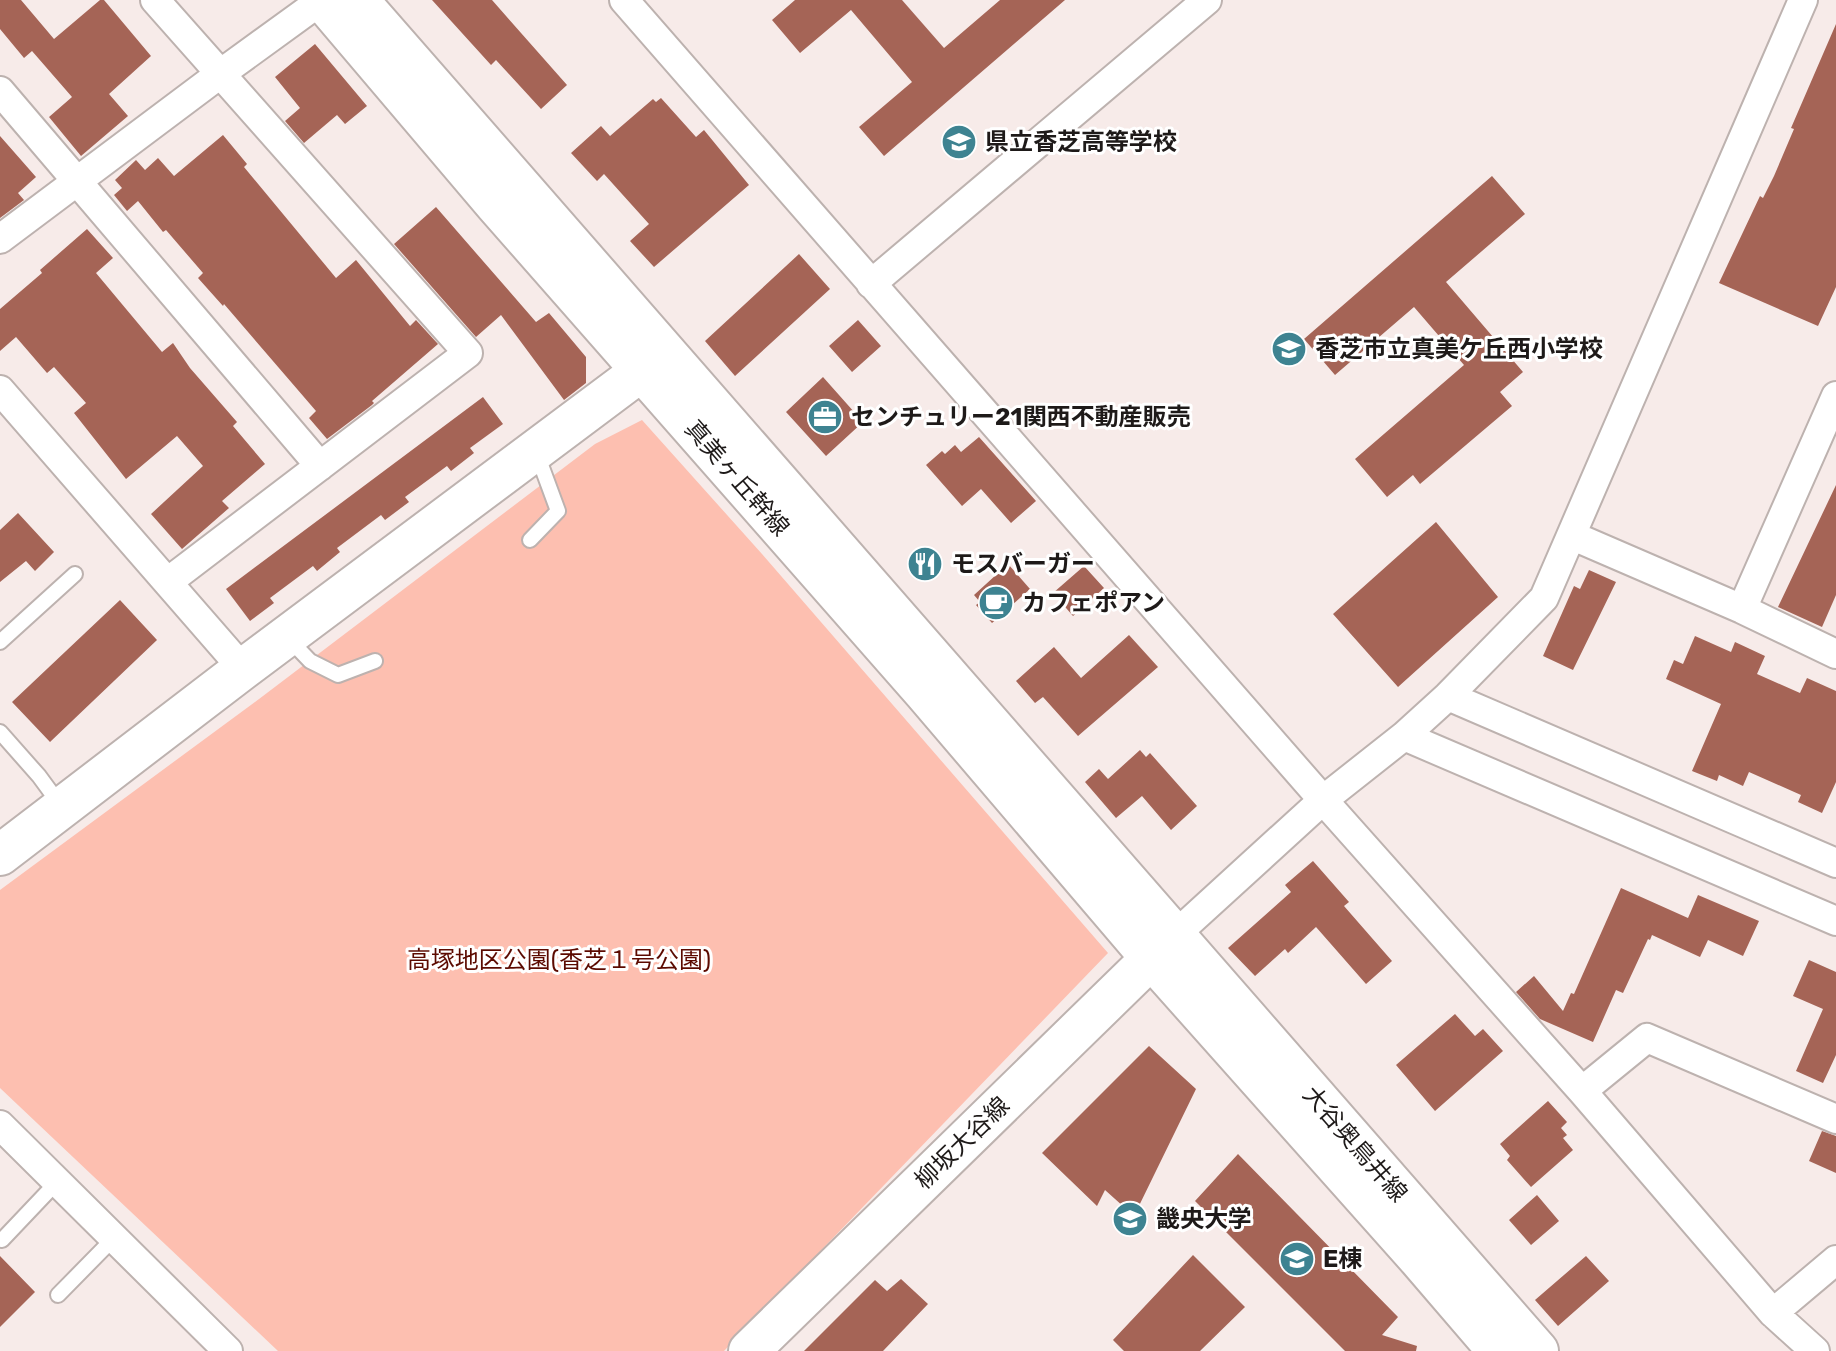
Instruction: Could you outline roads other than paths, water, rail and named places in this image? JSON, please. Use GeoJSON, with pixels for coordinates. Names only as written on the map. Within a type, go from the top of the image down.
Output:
{"type":"FeatureCollection","features":[{"type":"Feature","properties":{"kind":"street"},"geometry":{"type":"LineString","coordinates":[[155,0],[468,353],[169,581]]}},
{"type":"Feature","properties":{"kind":"street"},"geometry":{"type":"LineString","coordinates":[[0,239],[322,0]]}},
{"type":"Feature","properties":{"kind":"street","name":"真美ヶ丘幹線"},"geometry":{"type":"LineString","coordinates":[[322,0],[496,205],[654,361]]}},
{"type":"Feature","properties":{"kind":"street","name":"真美ヶ丘幹線"},"geometry":{"type":"LineString","coordinates":[[358,0],[654,361],[1163,946]]}},
{"type":"Feature","properties":{"kind":"street"},"geometry":{"type":"LineString","coordinates":[[624,0],[1323,800],[1582,1091],[1773,1313],[1815,1351]]}},
{"type":"Feature","properties":{"kind":"street"},"geometry":{"type":"LineString","coordinates":[[871,284],[1207,0]]}},
{"type":"Feature","properties":{"kind":"street"},"geometry":{"type":"LineString","coordinates":[[1163,946],[1323,800],[1404,736],[1448,696],[1544,598],[1803,0]]}},
{"type":"Feature","properties":{"kind":"street"},"geometry":{"type":"LineString","coordinates":[[0,91],[320,466]]}},
{"type":"Feature","properties":{"kind":"street"},"geometry":{"type":"LineString","coordinates":[[0,855],[654,361]]}},
{"type":"Feature","properties":{"kind":"street"},"geometry":{"type":"LineString","coordinates":[[0,390],[243,669]]}},
{"type":"Feature","properties":{"kind":"street"},"geometry":{"type":"LineString","coordinates":[[1742,609],[1836,396]]}},
{"type":"Feature","properties":{"kind":"street"},"geometry":{"type":"LineString","coordinates":[[1573,536],[1742,609],[1836,654]]}},
{"type":"Feature","properties":{"kind":"street"},"geometry":{"type":"LineString","coordinates":[[1448,696],[1836,863]]}},
{"type":"Feature","properties":{"kind":"street"},"geometry":{"type":"LineString","coordinates":[[1404,736],[1836,921]]}},
{"type":"Feature","properties":{"kind":"street","name":"柳坂大谷線"},"geometry":{"type":"LineString","coordinates":[[749,1351],[1163,946]]}},
{"type":"Feature","properties":{"kind":"street","name":"大谷奥鳥井線"},"geometry":{"type":"LineString","coordinates":[[1163,946],[1498,1351]]}},
{"type":"Feature","properties":{"kind":"street","name":"大谷奥鳥井線"},"geometry":{"type":"LineString","coordinates":[[1163,946],[1538,1351]]}},
{"type":"Feature","properties":{"kind":"street"},"geometry":{"type":"LineString","coordinates":[[1582,1091],[1647,1038],[1836,1119]]}},
{"type":"Feature","properties":{"kind":"street"},"geometry":{"type":"LineString","coordinates":[[0,1125],[228,1351]]}},
{"type":"Feature","properties":{"kind":"street"},"geometry":{"type":"LineString","coordinates":[[1773,1313],[1836,1260]]}},
{"type":"Feature","properties":{"kind":"lane"},"geometry":{"type":"LineString","coordinates":[[530,540],[558,511],[535,450]]}},
{"type":"Feature","properties":{"kind":"lane"},"geometry":{"type":"LineString","coordinates":[[0,642],[75,574]]}},
{"type":"Feature","properties":{"kind":"lane"},"geometry":{"type":"LineString","coordinates":[[286,636],[310,661],[338,675],[375,661]]}},
{"type":"Feature","properties":{"kind":"lane"},"geometry":{"type":"LineString","coordinates":[[0,732],[39,776],[62,808]]}},
{"type":"Feature","properties":{"kind":"lane"},"geometry":{"type":"LineString","coordinates":[[2,1240],[57,1182]]}},
{"type":"Feature","properties":{"kind":"lane"},"geometry":{"type":"LineString","coordinates":[[58,1295],[114,1238]]}},
{"type":"Feature","properties":{"kind":"place","name":"県立香芝高等学校"},"geometry":{"type":"Point","coordinates":[959,142]}},
{"type":"Feature","properties":{"kind":"place","name":"香芝市立真美ケ丘西小学校"},"geometry":{"type":"Point","coordinates":[1289,349]}},
{"type":"Feature","properties":{"kind":"place","name":"センチュリー21関西不動産販売"},"geometry":{"type":"Point","coordinates":[825,417]}},
{"type":"Feature","properties":{"kind":"place","name":"モスバーガー"},"geometry":{"type":"Point","coordinates":[925,564]}},
{"type":"Feature","properties":{"kind":"place","name":"カフェポアン"},"geometry":{"type":"Point","coordinates":[996,603]}},
{"type":"Feature","properties":{"kind":"place","name":"畿央大学"},"geometry":{"type":"Point","coordinates":[1130,1219]}},
{"type":"Feature","properties":{"kind":"place","name":"E棟"},"geometry":{"type":"Point","coordinates":[1297,1259]}},
{"type":"Feature","properties":{"kind":"park label","name":"高塚地区公園(香芝１号公園)"},"geometry":{"type":"Point","coordinates":[559,960]}}]}
